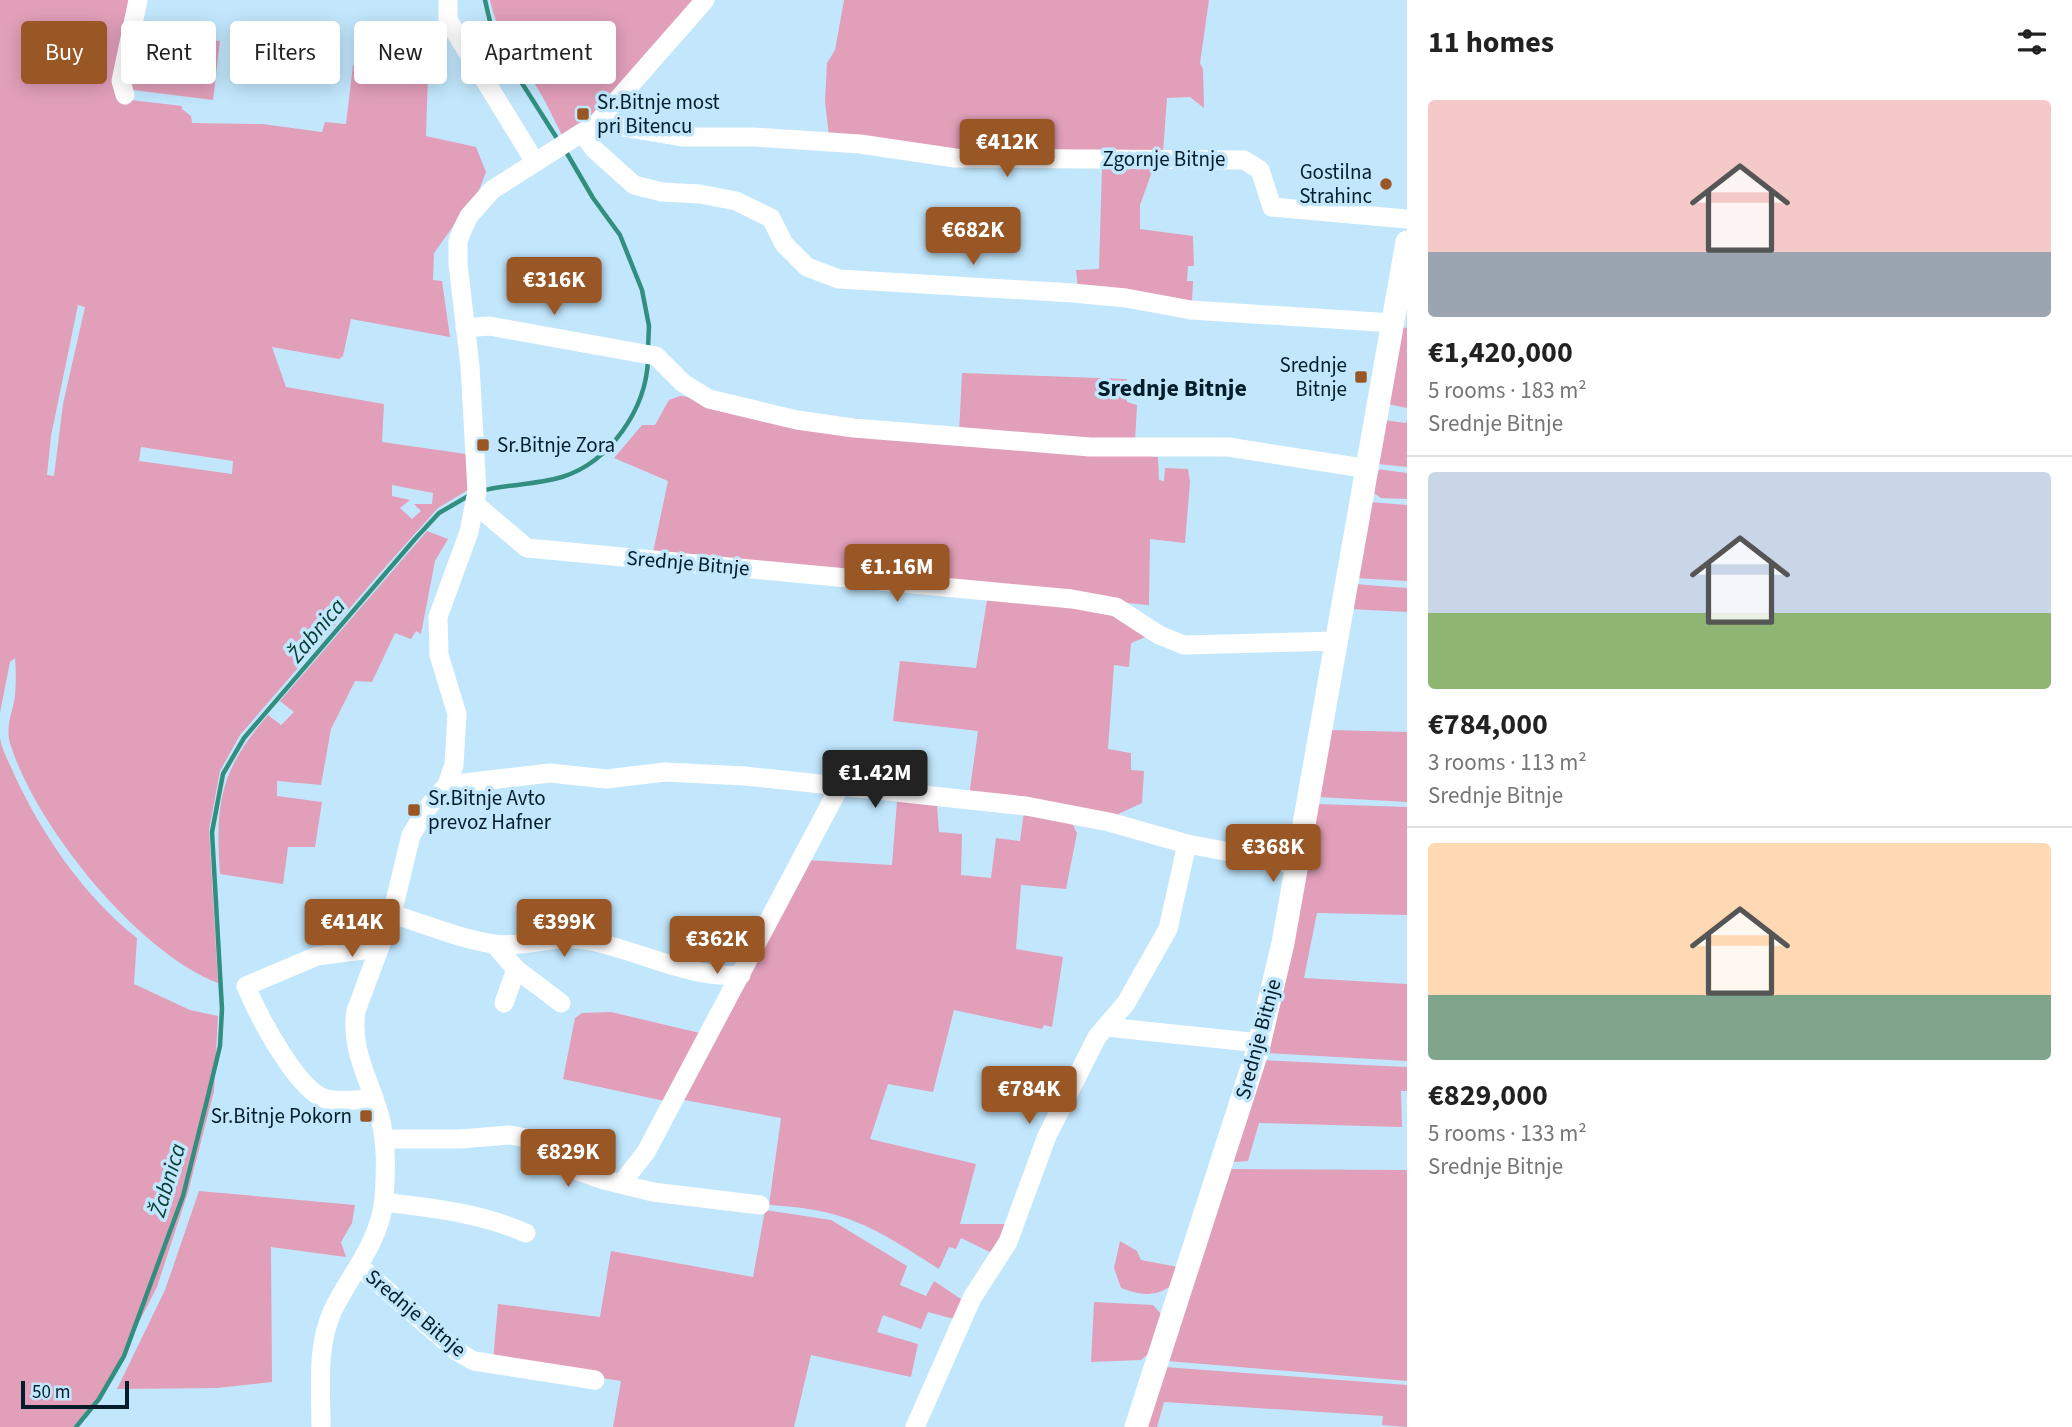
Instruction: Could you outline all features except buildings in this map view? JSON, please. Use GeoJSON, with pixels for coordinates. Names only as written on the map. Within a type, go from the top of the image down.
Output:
{"type":"FeatureCollection","features":[{"type":"Feature","properties":{"kind":"main road"},"geometry":{"type":"LineString","coordinates":[[1392,331],[1407,242]]}},
{"type":"Feature","properties":{"kind":"main road","name":"Srednje Bitnje"},"geometry":{"type":"LineString","coordinates":[[1136,1427],[1260,1043],[1299,865],[1392,331]]}},
{"type":"Feature","properties":{"kind":"street"},"geometry":{"type":"LineString","coordinates":[[125,95],[121,81],[138,0]]}},
{"type":"Feature","properties":{"kind":"street"},"geometry":{"type":"LineString","coordinates":[[448,0],[449,20],[543,158]]}},
{"type":"Feature","properties":{"kind":"street"},"geometry":{"type":"LineString","coordinates":[[476,505],[477,477],[458,264],[458,241],[463,228],[469,216],[492,190],[580,136],[606,113],[705,0]]}},
{"type":"Feature","properties":{"kind":"street","name":"Zgornje Bitnje"},"geometry":{"type":"LineString","coordinates":[[606,113],[617,126],[682,137],[754,137],[860,144],[955,159],[1244,160],[1260,170],[1272,207],[1407,219]]}},
{"type":"Feature","properties":{"kind":"street"},"geometry":{"type":"LineString","coordinates":[[580,136],[634,185],[662,192],[700,194],[736,201],[771,218],[784,244],[807,267],[839,279],[1073,293],[1126,298],[1191,310],[1392,331]]}},
{"type":"Feature","properties":{"kind":"street"},"geometry":{"type":"LineString","coordinates":[[465,328],[489,326],[648,355],[682,383],[709,399],[797,420],[854,428],[1090,447],[1228,447],[1369,468]]}},
{"type":"Feature","properties":{"kind":"street","name":"Srednje Bitnje"},"geometry":{"type":"LineString","coordinates":[[321,1427],[321,1355],[328,1325],[333,1311],[372,1243],[383,1202],[384,1139],[374,1099],[356,1049],[354,1027],[360,994],[392,914],[411,835],[429,806],[447,785],[454,765],[457,714],[439,655],[438,617],[476,505],[527,548],[1072,599],[1116,607],[1159,635],[1184,645],[1338,641]]}},
{"type":"Feature","properties":{"kind":"street"},"geometry":{"type":"LineString","coordinates":[[447,785],[550,773],[607,779],[665,772],[840,786],[1026,806],[1109,822],[1187,844],[1299,865]]}},
{"type":"Feature","properties":{"kind":"street"},"geometry":{"type":"LineString","coordinates":[[621,1184],[646,1152],[840,786]]}},
{"type":"Feature","properties":{"kind":"street"},"geometry":{"type":"LineString","coordinates":[[915,1427],[971,1298],[1009,1241],[1046,1136],[1097,1037],[1126,1003],[1168,929],[1187,844]]}},
{"type":"Feature","properties":{"kind":"street"},"geometry":{"type":"LineString","coordinates":[[392,914],[495,944],[586,940],[696,972],[721,976],[741,975]]}},
{"type":"Feature","properties":{"kind":"street"},"geometry":{"type":"LineString","coordinates":[[495,944],[516,970],[561,1003]]}},
{"type":"Feature","properties":{"kind":"street"},"geometry":{"type":"LineString","coordinates":[[374,1099],[327,1099],[312,1093],[278,1045],[246,986],[317,956],[379,948]]}},
{"type":"Feature","properties":{"kind":"street"},"geometry":{"type":"LineString","coordinates":[[504,1003],[516,970]]}},
{"type":"Feature","properties":{"kind":"street"},"geometry":{"type":"LineString","coordinates":[[1106,1027],[1260,1043]]}},
{"type":"Feature","properties":{"kind":"street"},"geometry":{"type":"LineString","coordinates":[[384,1139],[460,1139],[510,1135],[532,1139],[575,1170],[621,1184],[653,1192],[760,1206]]}},
{"type":"Feature","properties":{"kind":"street"},"geometry":{"type":"LineString","coordinates":[[383,1202],[454,1211],[499,1221],[526,1233]]}},
{"type":"Feature","properties":{"kind":"street","name":"Srednje Bitnje"},"geometry":{"type":"LineString","coordinates":[[360,1267],[458,1352],[474,1361],[595,1380]]}},
{"type":"Feature","properties":{"kind":"shaded area"},"geometry":{"type":"Polygon","coordinates":[[[0,0],[129,0],[129,21],[121,21],[121,84],[131,84],[131,100],[182,106],[191,116],[192,123],[262,124],[322,132],[325,122],[346,124],[353,65],[354,84],[428,84],[426,136],[476,147],[486,172],[479,190],[434,253],[433,280],[442,281],[450,337],[351,319],[343,356],[339,359],[272,347],[286,387],[384,404],[382,442],[466,454],[468,490],[438,508],[394,557],[240,735],[220,771],[209,830],[218,983],[187,967],[155,944],[123,915],[65,847],[23,776],[10,743],[9,725],[15,696],[15,658],[10,662],[0,713],[0,0]],[[78,305],[51,436],[47,475],[54,476],[63,404],[85,307],[78,305]],[[141,447],[139,461],[232,474],[233,461],[141,447]],[[392,485],[392,496],[410,500],[400,508],[412,519],[421,511],[414,504],[432,504],[433,493],[392,485]]]}},
{"type":"Feature","properties":{"kind":"shaded area"},"geometry":{"type":"Polygon","coordinates":[[[490,0],[698,0],[603,106],[564,139],[534,84],[616,84],[616,21],[497,21],[490,0]]]}},
{"type":"Feature","properties":{"kind":"shaded area"},"geometry":{"type":"Polygon","coordinates":[[[844,0],[1209,0],[1200,63],[1203,69],[1204,108],[1190,97],[1167,98],[1163,153],[954,154],[829,136],[825,102],[827,63],[835,50],[844,0]]]}},
{"type":"Feature","properties":{"kind":"shaded area"},"geometry":{"type":"Polygon","coordinates":[[[216,41],[220,41],[216,75],[216,41]]]}},
{"type":"Feature","properties":{"kind":"shaded area"},"geometry":{"type":"Polygon","coordinates":[[[126,84],[215,84],[213,100],[133,90],[126,84]]]}},
{"type":"Feature","properties":{"kind":"shaded area"},"geometry":{"type":"Polygon","coordinates":[[[1154,166],[1140,205],[1140,229],[1193,236],[1194,266],[1188,266],[1187,281],[1193,281],[1192,301],[1078,289],[1076,270],[1099,269],[1102,168],[1154,166]]]}},
{"type":"Feature","properties":{"kind":"shaded area"},"geometry":{"type":"Polygon","coordinates":[[[1401,327],[1407,328],[1407,408],[1387,404],[1401,327]]]}},
{"type":"Feature","properties":{"kind":"shaded area"},"geometry":{"type":"Polygon","coordinates":[[[962,373],[1127,379],[1127,402],[1137,405],[1135,442],[959,433],[962,373]]]}},
{"type":"Feature","properties":{"kind":"shaded area"},"geometry":{"type":"Polygon","coordinates":[[[680,396],[1158,457],[1159,480],[1164,481],[1165,468],[1188,469],[1190,482],[1185,543],[1150,539],[1149,605],[652,557],[668,481],[614,458],[642,425],[655,425],[669,400],[680,396]]]}},
{"type":"Feature","properties":{"kind":"shaded area"},"geometry":{"type":"Polygon","coordinates":[[[1383,420],[1406,423],[1407,420],[1407,467],[1378,464],[1383,420]]]}},
{"type":"Feature","properties":{"kind":"shaded area"},"geometry":{"type":"Polygon","coordinates":[[[1377,469],[1407,473],[1407,499],[1381,498],[1374,493],[1377,469]]]}},
{"type":"Feature","properties":{"kind":"shaded area"},"geometry":{"type":"Polygon","coordinates":[[[1370,502],[1407,505],[1407,581],[1355,578],[1370,502]]]}},
{"type":"Feature","properties":{"kind":"shaded area"},"geometry":{"type":"Polygon","coordinates":[[[427,531],[448,539],[435,561],[421,634],[416,631],[411,639],[395,633],[372,682],[355,681],[331,729],[321,785],[277,781],[277,796],[322,802],[315,847],[288,847],[283,884],[220,874],[220,807],[230,771],[240,753],[268,715],[281,725],[294,712],[280,701],[427,531]]]}},
{"type":"Feature","properties":{"kind":"shaded area"},"geometry":{"type":"Polygon","coordinates":[[[1354,584],[1407,588],[1407,612],[1351,609],[1354,584]]]}},
{"type":"Feature","properties":{"kind":"shaded area"},"geometry":{"type":"Polygon","coordinates":[[[992,597],[1112,613],[1148,636],[1131,643],[1129,667],[1114,665],[1108,749],[1131,753],[1131,770],[1144,771],[1142,803],[1112,817],[969,796],[978,731],[893,721],[900,661],[976,668],[987,600],[992,597]]]}},
{"type":"Feature","properties":{"kind":"shaded area"},"geometry":{"type":"Polygon","coordinates":[[[1330,730],[1407,732],[1407,802],[1318,797],[1330,730]]]}},
{"type":"Feature","properties":{"kind":"shaded area"},"geometry":{"type":"Polygon","coordinates":[[[0,738],[25,797],[51,842],[99,903],[137,938],[134,984],[190,1010],[218,1016],[214,1091],[188,1192],[157,1287],[105,1388],[73,1427],[0,1427],[0,738]]]}},
{"type":"Feature","properties":{"kind":"shaded area"},"geometry":{"type":"Polygon","coordinates":[[[897,801],[937,805],[939,832],[962,834],[961,875],[991,878],[996,838],[1020,841],[1024,812],[1071,821],[1077,833],[1066,889],[1021,885],[1016,949],[1063,957],[1052,1027],[1044,1025],[1042,1029],[954,1010],[933,1092],[888,1084],[870,1139],[976,1164],[960,1224],[1008,1224],[992,1253],[961,1238],[956,1249],[949,1247],[939,1269],[859,1223],[819,1211],[769,1205],[781,1118],[679,1099],[806,860],[892,865],[897,801]]]}},
{"type":"Feature","properties":{"kind":"shaded area"},"geometry":{"type":"Polygon","coordinates":[[[1317,804],[1407,807],[1407,915],[1317,913],[1304,978],[1407,984],[1407,1061],[1265,1053],[1317,804]]]}},
{"type":"Feature","properties":{"kind":"shaded area"},"geometry":{"type":"Polygon","coordinates":[[[611,1012],[704,1034],[669,1102],[563,1079],[575,1018],[582,1013],[611,1012]]]}},
{"type":"Feature","properties":{"kind":"shaded area"},"geometry":{"type":"Polygon","coordinates":[[[1262,1060],[1407,1067],[1407,1091],[1401,1091],[1402,1127],[1259,1123],[1248,1161],[1234,1162],[1235,1148],[1262,1060]]]}},
{"type":"Feature","properties":{"kind":"shaded area"},"geometry":{"type":"Polygon","coordinates":[[[1231,1169],[1407,1170],[1407,1381],[1167,1361],[1231,1169]]]}},
{"type":"Feature","properties":{"kind":"shaded area"},"geometry":{"type":"Polygon","coordinates":[[[199,1191],[355,1205],[352,1223],[341,1242],[346,1257],[271,1247],[272,1382],[217,1388],[117,1389],[165,1290],[199,1191]]]}},
{"type":"Feature","properties":{"kind":"shaded area"},"geometry":{"type":"Polygon","coordinates":[[[765,1210],[831,1220],[907,1266],[900,1285],[926,1296],[934,1281],[964,1301],[954,1319],[928,1312],[921,1329],[883,1315],[877,1332],[918,1344],[911,1377],[811,1355],[794,1427],[613,1427],[621,1381],[493,1361],[498,1304],[600,1317],[611,1251],[753,1277],[765,1210]]]}},
{"type":"Feature","properties":{"kind":"shaded area"},"geometry":{"type":"Polygon","coordinates":[[[1120,1241],[1137,1251],[1141,1260],[1178,1267],[1173,1284],[1160,1292],[1148,1294],[1121,1288],[1114,1268],[1120,1241]]]}},
{"type":"Feature","properties":{"kind":"shaded area"},"geometry":{"type":"Polygon","coordinates":[[[1094,1302],[1153,1305],[1161,1314],[1148,1354],[1141,1360],[1091,1362],[1094,1302]]]}},
{"type":"Feature","properties":{"kind":"shaded area"},"geometry":{"type":"Polygon","coordinates":[[[1165,1367],[1407,1385],[1407,1427],[1382,1425],[1383,1416],[1164,1402],[1157,1427],[1145,1427],[1165,1367]]]}},
{"type":"Feature","properties":{"kind":"waterway","name":"Žabnica"},"geometry":{"type":"LineString","coordinates":[[485,0],[494,39],[558,140]]}},
{"type":"Feature","properties":{"kind":"waterway","name":"Žabnica"},"geometry":{"type":"LineString","coordinates":[[565,150],[593,198],[620,235],[642,290],[649,326],[648,348]]}},
{"type":"Feature","properties":{"kind":"waterway","name":"Žabnica"},"geometry":{"type":"LineString","coordinates":[[481,491],[562,477],[595,459],[610,446],[633,415],[646,378],[648,360]]}},
{"type":"Feature","properties":{"kind":"waterway","name":"Žabnica"},"geometry":{"type":"LineString","coordinates":[[76,1427],[99,1399],[124,1356],[183,1196],[220,1046],[222,1009],[212,832],[223,774],[244,738],[415,539],[439,513],[470,495]]}},
{"type":"Feature","properties":{"kind":"place","name":"Sr.Bitnje most pri Bitencu"},"geometry":{"type":"Point","coordinates":[583,114]}},
{"type":"Feature","properties":{"kind":"place","name":"Gostilna Strahinc"},"geometry":{"type":"Point","coordinates":[1386,184]}},
{"type":"Feature","properties":{"kind":"place","name":"Srednje Bitnje"},"geometry":{"type":"Point","coordinates":[1361,377]}},
{"type":"Feature","properties":{"kind":"place","name":"Sr.Bitnje Zora"},"geometry":{"type":"Point","coordinates":[483,445]}},
{"type":"Feature","properties":{"kind":"place","name":"Sr.Bitnje Avto prevoz Hafner"},"geometry":{"type":"Point","coordinates":[414,810]}},
{"type":"Feature","properties":{"kind":"place","name":"Sr.Bitnje Pokorn"},"geometry":{"type":"Point","coordinates":[366,1116]}},
{"type":"Feature","properties":{"kind":"district","name":"Srednje Bitnje"},"geometry":{"type":"Point","coordinates":[1172,388]}}]}
